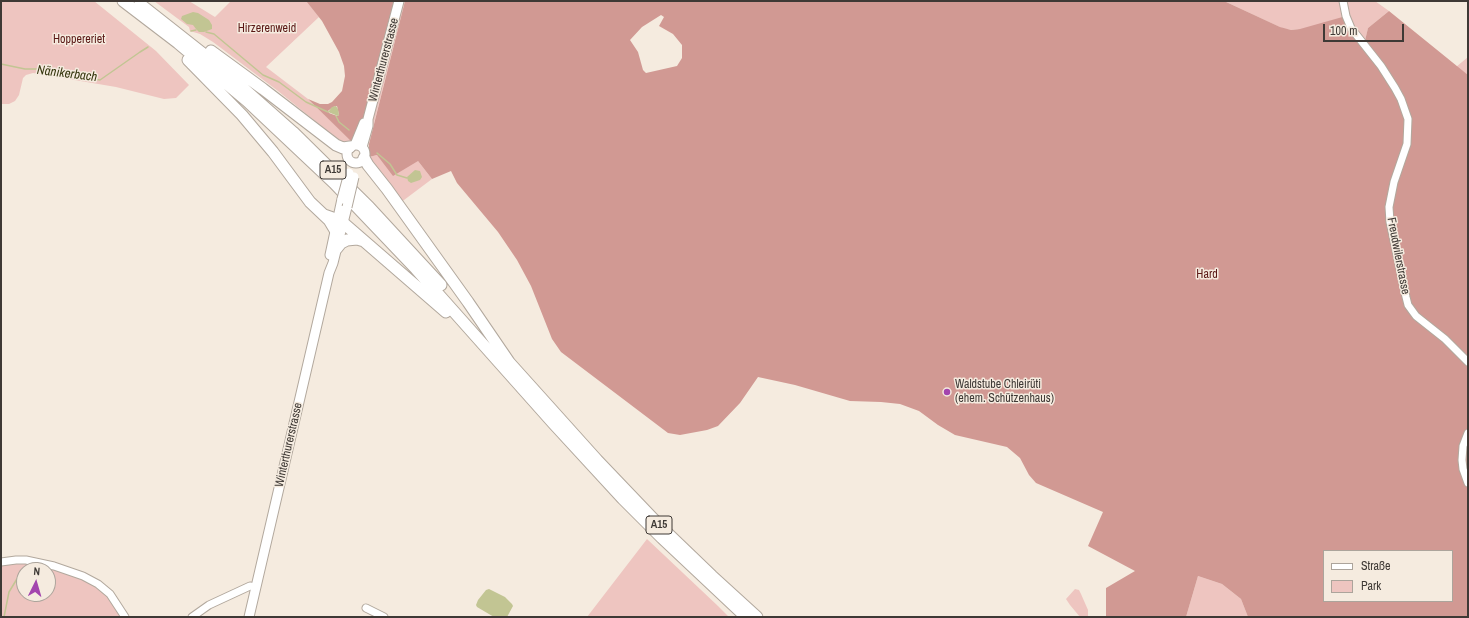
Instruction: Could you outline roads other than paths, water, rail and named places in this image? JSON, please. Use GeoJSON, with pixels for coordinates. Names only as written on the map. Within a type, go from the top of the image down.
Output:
{"type":"FeatureCollection","features":[{"type":"Feature","properties":{"kind":"highway","name":"A15"},"geometry":{"type":"LineString","coordinates":[[123,1],[136,4],[215,63],[340,176],[404,244],[597,460],[656,522],[757,617]]}},
{"type":"Feature","properties":{"kind":"highway","name":"A15"},"geometry":{"type":"LineString","coordinates":[[136,4],[291,142],[344,193],[392,243],[623,499],[672,548],[746,617]]}},
{"type":"Feature","properties":{"kind":"highway"},"geometry":{"type":"LineString","coordinates":[[136,4],[216,54],[336,145],[343,148],[356,146]]}},
{"type":"Feature","properties":{"kind":"highway"},"geometry":{"type":"LineString","coordinates":[[136,4],[242,115],[273,152],[310,202],[324,214],[335,230]]}},
{"type":"Feature","properties":{"kind":"highway"},"geometry":{"type":"LineString","coordinates":[[358,161],[368,165],[387,189],[509,362]]}},
{"type":"Feature","properties":{"kind":"highway"},"geometry":{"type":"LineString","coordinates":[[324,214],[340,221],[486,348]]}},
{"type":"Feature","properties":{"kind":"highway"},"geometry":{"type":"LineString","coordinates":[[337,248],[341,243],[347,240],[357,239],[364,241]]}},
{"type":"Feature","properties":{"kind":"main road","name":"Winterthurerstrasse"},"geometry":{"type":"LineString","coordinates":[[358,161],[347,154],[356,146],[368,126],[368,119],[399,1]]}},
{"type":"Feature","properties":{"kind":"main road","name":"Winterthurerstrasse"},"geometry":{"type":"LineString","coordinates":[[328,273],[334,263],[340,221],[351,175],[365,151],[356,146]]}},
{"type":"Feature","properties":{"kind":"main road","name":"Winterthurerstrasse"},"geometry":{"type":"LineString","coordinates":[[249,617],[328,273],[328,262],[335,230],[340,221]]}},
{"type":"Feature","properties":{"kind":"street","name":"Freudwilerstrasse"},"geometry":{"type":"LineString","coordinates":[[1342,1],[1351,28],[1381,66],[1395,88],[1408,119],[1407,144],[1394,182],[1389,207],[1390,222],[1408,305],[1416,316],[1446,339],[1468,362]]}},
{"type":"Feature","properties":{"kind":"street"},"geometry":{"type":"LineString","coordinates":[[1468,433],[1463,446],[1462,460],[1463,469],[1468,483]]}},
{"type":"Feature","properties":{"kind":"street"},"geometry":{"type":"LineString","coordinates":[[1,562],[26,560],[54,566],[83,576],[98,584],[110,594],[125,617]]}},
{"type":"Feature","properties":{"kind":"street"},"geometry":{"type":"LineString","coordinates":[[192,617],[210,605],[250,586],[256,587]]}},
{"type":"Feature","properties":{"kind":"street"},"geometry":{"type":"LineString","coordinates":[[366,608],[384,617]]}},
{"type":"Feature","properties":{"kind":"waterway"},"geometry":{"type":"LineString","coordinates":[[191,31],[196,30]]}},
{"type":"Feature","properties":{"kind":"waterway"},"geometry":{"type":"LineString","coordinates":[[206,32],[214,34],[263,75],[279,82],[306,102],[328,112]]}},
{"type":"Feature","properties":{"kind":"waterway","name":"Nänikerbach"},"geometry":{"type":"LineString","coordinates":[[1,64],[100,80],[148,47]]}},
{"type":"Feature","properties":{"kind":"waterway"},"geometry":{"type":"LineString","coordinates":[[336,116],[339,122],[349,130]]}},
{"type":"Feature","properties":{"kind":"waterway"},"geometry":{"type":"LineString","coordinates":[[377,153],[390,164],[397,175],[407,178]]}},
{"type":"Feature","properties":{"kind":"waterway"},"geometry":{"type":"LineString","coordinates":[[4,617],[9,592],[16,580]]}},
{"type":"Feature","properties":{"kind":"waterway"},"geometry":{"type":"LineString","coordinates":[[31,617],[50,617]]}},
{"type":"Feature","properties":{"kind":"place","name":"Waldstube Chleirüti (ehem. Schützenhaus)"},"geometry":{"type":"Point","coordinates":[947,392]}},
{"type":"Feature","properties":{"kind":"park label","name":"Hirzerenweid"},"geometry":{"type":"Point","coordinates":[267,29]}},
{"type":"Feature","properties":{"kind":"park label","name":"Hoppereriet"},"geometry":{"type":"Point","coordinates":[79,40]}},
{"type":"Feature","properties":{"kind":"park label","name":"Hard"},"geometry":{"type":"Point","coordinates":[1207,275]}}]}
